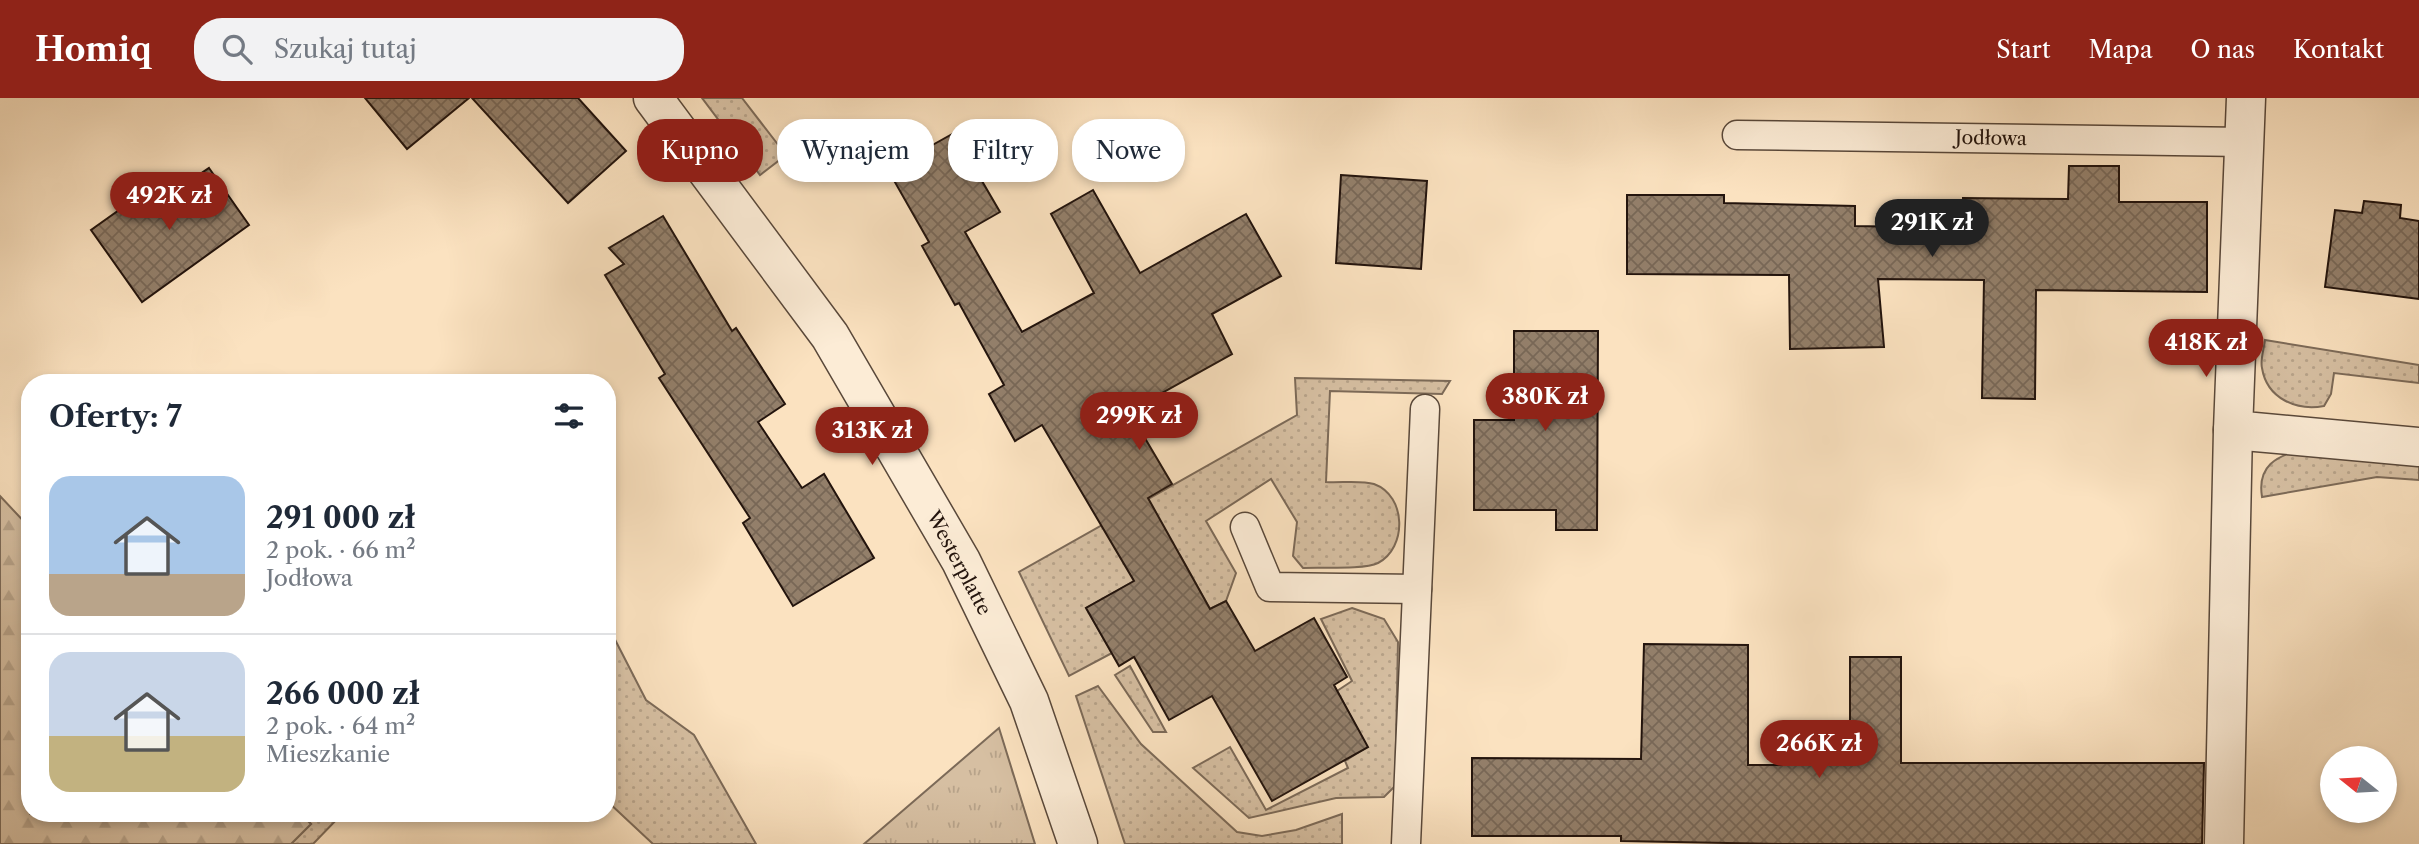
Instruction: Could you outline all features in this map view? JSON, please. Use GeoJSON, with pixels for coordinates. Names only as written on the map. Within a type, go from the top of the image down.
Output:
{"type":"FeatureCollection","features":[{"type":"Feature","properties":{"kind":"street","name":"Westerplatte"},"geometry":{"type":"LineString","coordinates":[[653,98],[830,336],[961,561],[1029,701],[1078,844]]}},
{"type":"Feature","properties":{"kind":"street"},"geometry":{"type":"LineString","coordinates":[[2224,844],[2233,429],[2246,98]]}},
{"type":"Feature","properties":{"kind":"street"},"geometry":{"type":"LineString","coordinates":[[2233,429],[2419,447]]}},
{"type":"Feature","properties":{"kind":"lane","name":"Jodłowa"},"geometry":{"type":"LineString","coordinates":[[1737,135],[2245,142]]}},
{"type":"Feature","properties":{"kind":"lane"},"geometry":{"type":"LineString","coordinates":[[1406,844],[1425,409]]}},
{"type":"Feature","properties":{"kind":"lane"},"geometry":{"type":"LineString","coordinates":[[1245,527],[1270,587],[1418,589]]}},
{"type":"Feature","properties":{"kind":"green space"},"geometry":{"type":"Polygon","coordinates":[[[702,98],[742,98],[758,119],[718,119],[702,98]]]}},
{"type":"Feature","properties":{"kind":"green space"},"geometry":{"type":"Polygon","coordinates":[[[763,125],[777,143],[777,162],[763,173],[763,125]]]}},
{"type":"Feature","properties":{"kind":"green space"},"geometry":{"type":"Polygon","coordinates":[[[2265,340],[2419,365],[2419,383],[2334,373],[2331,394],[2324,406],[2304,407],[2285,400],[2270,388],[2261,362],[2265,340]]]}},
{"type":"Feature","properties":{"kind":"green space"},"geometry":{"type":"Polygon","coordinates":[[[1295,378],[1450,381],[1442,394],[1330,391],[1326,482],[1374,484],[1385,490],[1393,499],[1399,522],[1398,535],[1388,556],[1378,563],[1363,567],[1303,568],[1293,556],[1297,522],[1271,479],[1206,521],[1236,573],[1226,601],[1210,609],[1180,555],[1086,608],[1112,653],[1069,676],[1019,572],[1297,415],[1295,378]]]}},
{"type":"Feature","properties":{"kind":"green space"},"geometry":{"type":"Polygon","coordinates":[[[2303,449],[2419,461],[2419,480],[2377,477],[2262,497],[2262,477],[2270,464],[2284,455],[2303,449]]]}},
{"type":"Feature","properties":{"kind":"green space"},"geometry":{"type":"Polygon","coordinates":[[[0,496],[21,518],[21,822],[311,824],[291,844],[0,844],[0,496]]]}},
{"type":"Feature","properties":{"kind":"green space"},"geometry":{"type":"Polygon","coordinates":[[[1352,608],[1384,619],[1398,642],[1395,786],[1384,797],[1336,798],[1249,818],[1193,768],[1230,747],[1266,810],[1348,768],[1345,761],[1367,747],[1337,691],[1352,681],[1321,619],[1352,608]]]}},
{"type":"Feature","properties":{"kind":"green space"},"geometry":{"type":"Polygon","coordinates":[[[616,642],[646,700],[694,735],[756,844],[653,844],[616,809],[616,642]]]}},
{"type":"Feature","properties":{"kind":"green space"},"geometry":{"type":"Polygon","coordinates":[[[1130,666],[1166,732],[1153,732],[1115,675],[1130,666]]]}},
{"type":"Feature","properties":{"kind":"green space"},"geometry":{"type":"Polygon","coordinates":[[[1098,686],[1141,744],[1237,832],[1262,836],[1296,830],[1342,814],[1342,844],[1125,844],[1076,696],[1098,686]]]}},
{"type":"Feature","properties":{"kind":"green space"},"geometry":{"type":"Polygon","coordinates":[[[999,728],[1035,844],[864,844],[999,728]]]}},
{"type":"Feature","properties":{"kind":"green space"},"geometry":{"type":"Polygon","coordinates":[[[309,822],[334,822],[313,844],[291,844],[311,824],[309,822]]]}},
{"type":"Feature","properties":{"kind":"building"},"geometry":{"type":"Polygon","coordinates":[[[365,98],[469,98],[407,149],[365,98]]]}},
{"type":"Feature","properties":{"kind":"building"},"geometry":{"type":"Polygon","coordinates":[[[472,98],[578,98],[626,151],[568,203],[472,98]]]}},
{"type":"Feature","properties":{"kind":"building"},"geometry":{"type":"Polygon","coordinates":[[[948,136],[948,182],[983,182],[1000,212],[965,232],[1022,332],[1094,293],[1051,214],[1093,190],[1140,273],[1246,214],[1281,276],[1212,314],[1232,354],[1155,397],[1159,404],[1133,418],[1172,484],[1148,498],[1210,609],[1226,601],[1255,651],[1314,618],[1347,677],[1334,685],[1368,747],[1272,801],[1212,696],[1169,720],[1134,657],[1119,666],[1086,608],[1134,581],[1042,425],[1015,441],[989,394],[1004,385],[959,303],[955,305],[922,246],[929,242],[895,182],[934,182],[934,144],[948,136]]]}},
{"type":"Feature","properties":{"kind":"building"},"geometry":{"type":"Polygon","coordinates":[[[2069,166],[2119,166],[2119,202],[2207,202],[2207,292],[2036,290],[2035,399],[1982,398],[1984,280],[1878,279],[1884,347],[1790,349],[1789,275],[1627,274],[1627,195],[1724,195],[1724,203],[1855,206],[1855,226],[1963,228],[1963,198],[2068,199],[2069,166]]]}},
{"type":"Feature","properties":{"kind":"building"},"geometry":{"type":"Polygon","coordinates":[[[209,168],[249,225],[142,302],[91,230],[160,181],[169,195],[209,168]]]}},
{"type":"Feature","properties":{"kind":"building"},"geometry":{"type":"Polygon","coordinates":[[[1341,175],[1427,181],[1421,269],[1336,263],[1341,175]]]}},
{"type":"Feature","properties":{"kind":"building"},"geometry":{"type":"Polygon","coordinates":[[[2364,201],[2401,205],[2400,218],[2419,221],[2419,299],[2325,287],[2335,210],[2362,213],[2364,201]]]}},
{"type":"Feature","properties":{"kind":"building"},"geometry":{"type":"Polygon","coordinates":[[[663,216],[732,331],[736,328],[785,404],[758,422],[802,488],[824,474],[874,558],[793,606],[743,523],[750,518],[659,378],[665,374],[605,275],[624,264],[609,248],[663,216]]]}},
{"type":"Feature","properties":{"kind":"building"},"geometry":{"type":"Polygon","coordinates":[[[1514,331],[1598,331],[1597,530],[1556,530],[1556,510],[1474,510],[1474,420],[1514,420],[1514,331]]]}},
{"type":"Feature","properties":{"kind":"building"},"geometry":{"type":"Polygon","coordinates":[[[1644,644],[1748,645],[1748,765],[1850,765],[1850,657],[1901,657],[1901,763],[2204,763],[2202,844],[1780,844],[1621,841],[1621,836],[1472,836],[1472,758],[1641,759],[1644,644]]]}}]}
